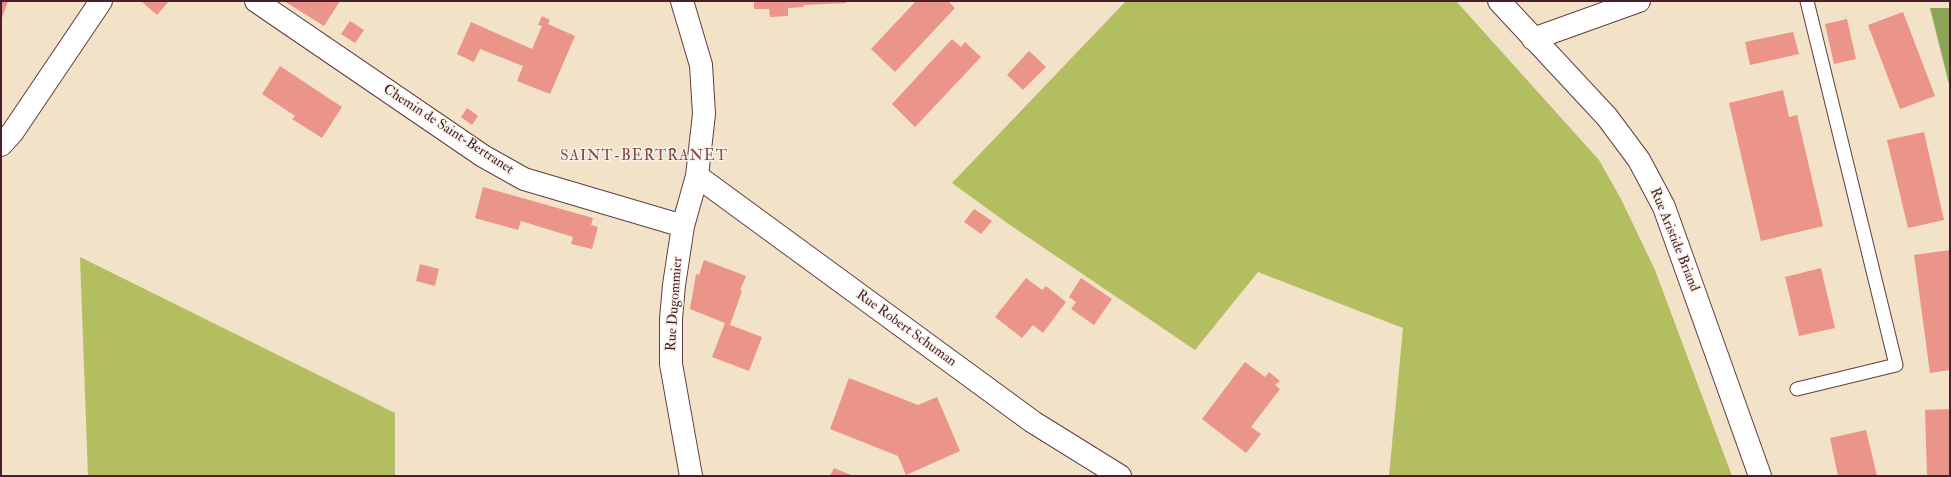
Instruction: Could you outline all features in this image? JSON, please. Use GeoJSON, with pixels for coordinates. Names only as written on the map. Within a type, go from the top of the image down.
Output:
{"type":"FeatureCollection","features":[{"type":"Feature","properties":{"kind":"street"},"geometry":{"type":"LineString","coordinates":[[1,145],[12,133],[101,1]]}},
{"type":"Feature","properties":{"kind":"street","name":"Chemin de Saint-Bertranet"},"geometry":{"type":"LineString","coordinates":[[256,1],[483,156],[524,179],[683,226]]}},
{"type":"Feature","properties":{"kind":"street","name":"Rue Dugommier"},"geometry":{"type":"LineString","coordinates":[[682,1],[701,66],[704,114],[697,176],[683,226],[674,285],[671,364],[691,476]]}},
{"type":"Feature","properties":{"kind":"street","name":"Rue Aristide Briand"},"geometry":{"type":"LineString","coordinates":[[1499,1],[1607,117],[1639,160],[1664,207],[1760,476]]}},
{"type":"Feature","properties":{"kind":"street"},"geometry":{"type":"LineString","coordinates":[[1533,39],[1639,1]]}},
{"type":"Feature","properties":{"kind":"street","name":"Rue Robert Schuman"},"geometry":{"type":"LineString","coordinates":[[697,176],[1033,422],[1120,476]]}},
{"type":"Feature","properties":{"kind":"lane"},"geometry":{"type":"LineString","coordinates":[[1797,389],[1896,365],[1807,1]]}},
{"type":"Feature","properties":{"kind":"green space"},"geometry":{"type":"Polygon","coordinates":[[[1126,1],[1456,1],[1599,160],[1621,199],[1655,270],[1732,476],[1389,476],[1403,328],[1258,272],[1195,350],[1010,225],[952,183],[1126,1]]]}},
{"type":"Feature","properties":{"kind":"green space"},"geometry":{"type":"Polygon","coordinates":[[[1930,8],[1950,8],[1950,88],[1930,8]]]}},
{"type":"Feature","properties":{"kind":"green space"},"geometry":{"type":"Polygon","coordinates":[[[80,257],[395,413],[395,476],[88,476],[80,257]]]}},
{"type":"Feature","properties":{"kind":"building"},"geometry":{"type":"Polygon","coordinates":[[[1,1],[8,1],[1,21],[1,1]]]}},
{"type":"Feature","properties":{"kind":"building"},"geometry":{"type":"Polygon","coordinates":[[[141,1],[169,1],[157,15],[141,1]]]}},
{"type":"Feature","properties":{"kind":"building"},"geometry":{"type":"Polygon","coordinates":[[[284,1],[340,1],[324,26],[284,1]]]}},
{"type":"Feature","properties":{"kind":"building"},"geometry":{"type":"Polygon","coordinates":[[[754,1],[846,1],[846,3],[803,5],[804,7],[788,8],[788,16],[770,17],[769,9],[754,9],[754,1]]]}},
{"type":"Feature","properties":{"kind":"building"},"geometry":{"type":"Polygon","coordinates":[[[916,1],[948,1],[955,8],[895,72],[871,49],[916,1]]]}},
{"type":"Feature","properties":{"kind":"building"},"geometry":{"type":"Polygon","coordinates":[[[1903,12],[1935,96],[1900,109],[1868,25],[1903,12]]]}},
{"type":"Feature","properties":{"kind":"building"},"geometry":{"type":"Polygon","coordinates":[[[542,16],[550,20],[548,24],[575,36],[550,94],[517,81],[523,66],[480,49],[474,62],[457,54],[471,22],[532,49],[542,26],[538,25],[542,16]]]}},
{"type":"Feature","properties":{"kind":"building"},"geometry":{"type":"Polygon","coordinates":[[[1847,19],[1856,59],[1834,64],[1825,24],[1847,19]]]}},
{"type":"Feature","properties":{"kind":"building"},"geometry":{"type":"Polygon","coordinates":[[[350,21],[364,30],[355,43],[341,34],[350,21]]]}},
{"type":"Feature","properties":{"kind":"building"},"geometry":{"type":"Polygon","coordinates":[[[1793,32],[1799,54],[1750,65],[1745,42],[1793,32]]]}},
{"type":"Feature","properties":{"kind":"building"},"geometry":{"type":"Polygon","coordinates":[[[952,39],[961,47],[965,42],[981,57],[915,127],[892,104],[952,39]]]}},
{"type":"Feature","properties":{"kind":"building"},"geometry":{"type":"Polygon","coordinates":[[[1029,51],[1046,67],[1023,90],[1007,75],[1029,51]]]}},
{"type":"Feature","properties":{"kind":"building"},"geometry":{"type":"Polygon","coordinates":[[[280,66],[342,107],[322,138],[292,119],[295,116],[262,94],[280,66]]]}},
{"type":"Feature","properties":{"kind":"building"},"geometry":{"type":"Polygon","coordinates":[[[1783,90],[1789,117],[1797,115],[1823,226],[1761,241],[1729,103],[1783,90]]]}},
{"type":"Feature","properties":{"kind":"building"},"geometry":{"type":"Polygon","coordinates":[[[467,108],[478,116],[472,125],[461,117],[467,108]]]}},
{"type":"Feature","properties":{"kind":"building"},"geometry":{"type":"Polygon","coordinates":[[[1924,132],[1944,220],[1908,228],[1887,140],[1924,132]]]}},
{"type":"Feature","properties":{"kind":"building"},"geometry":{"type":"Polygon","coordinates":[[[483,187],[593,218],[591,225],[598,227],[592,249],[571,244],[573,237],[521,221],[518,230],[475,218],[483,187]]]}},
{"type":"Feature","properties":{"kind":"building"},"geometry":{"type":"Polygon","coordinates":[[[974,209],[992,221],[981,234],[964,222],[974,209]]]}},
{"type":"Feature","properties":{"kind":"building"},"geometry":{"type":"Polygon","coordinates":[[[1950,250],[1950,370],[1930,373],[1914,255],[1950,250]]]}},
{"type":"Feature","properties":{"kind":"building"},"geometry":{"type":"Polygon","coordinates":[[[704,260],[746,276],[740,290],[742,291],[730,325],[762,337],[749,371],[712,357],[725,323],[690,309],[696,274],[699,275],[704,260]]]}},
{"type":"Feature","properties":{"kind":"building"},"geometry":{"type":"Polygon","coordinates":[[[420,264],[439,269],[435,286],[416,281],[420,264]]]}},
{"type":"Feature","properties":{"kind":"building"},"geometry":{"type":"Polygon","coordinates":[[[1821,268],[1835,328],[1799,336],[1785,277],[1821,268]]]}},
{"type":"Feature","properties":{"kind":"building"},"geometry":{"type":"Polygon","coordinates":[[[1026,278],[1042,290],[1046,286],[1066,302],[1043,333],[1033,325],[1022,338],[995,317],[1026,278]]]}},
{"type":"Feature","properties":{"kind":"building"},"geometry":{"type":"Polygon","coordinates":[[[1081,278],[1112,299],[1094,325],[1071,309],[1076,302],[1069,297],[1081,278]]]}},
{"type":"Feature","properties":{"kind":"building"},"geometry":{"type":"Polygon","coordinates":[[[1245,362],[1265,377],[1269,372],[1280,381],[1275,385],[1280,389],[1251,427],[1261,434],[1246,453],[1202,419],[1245,362]]]}},
{"type":"Feature","properties":{"kind":"building"},"geometry":{"type":"Polygon","coordinates":[[[849,378],[918,405],[937,397],[960,451],[906,475],[898,456],[830,429],[849,378]]]}},
{"type":"Feature","properties":{"kind":"building"},"geometry":{"type":"Polygon","coordinates":[[[1950,409],[1950,476],[1927,476],[1925,410],[1950,409]]]}},
{"type":"Feature","properties":{"kind":"building"},"geometry":{"type":"Polygon","coordinates":[[[1866,430],[1877,476],[1838,476],[1830,438],[1866,430]]]}},
{"type":"Feature","properties":{"kind":"building"},"geometry":{"type":"Polygon","coordinates":[[[834,468],[851,475],[830,476],[834,468]]]}},
{"type":"Feature","properties":{"kind":"district","name":"SAINT-BERTRANET"},"geometry":{"type":"Point","coordinates":[644,157]}}]}
